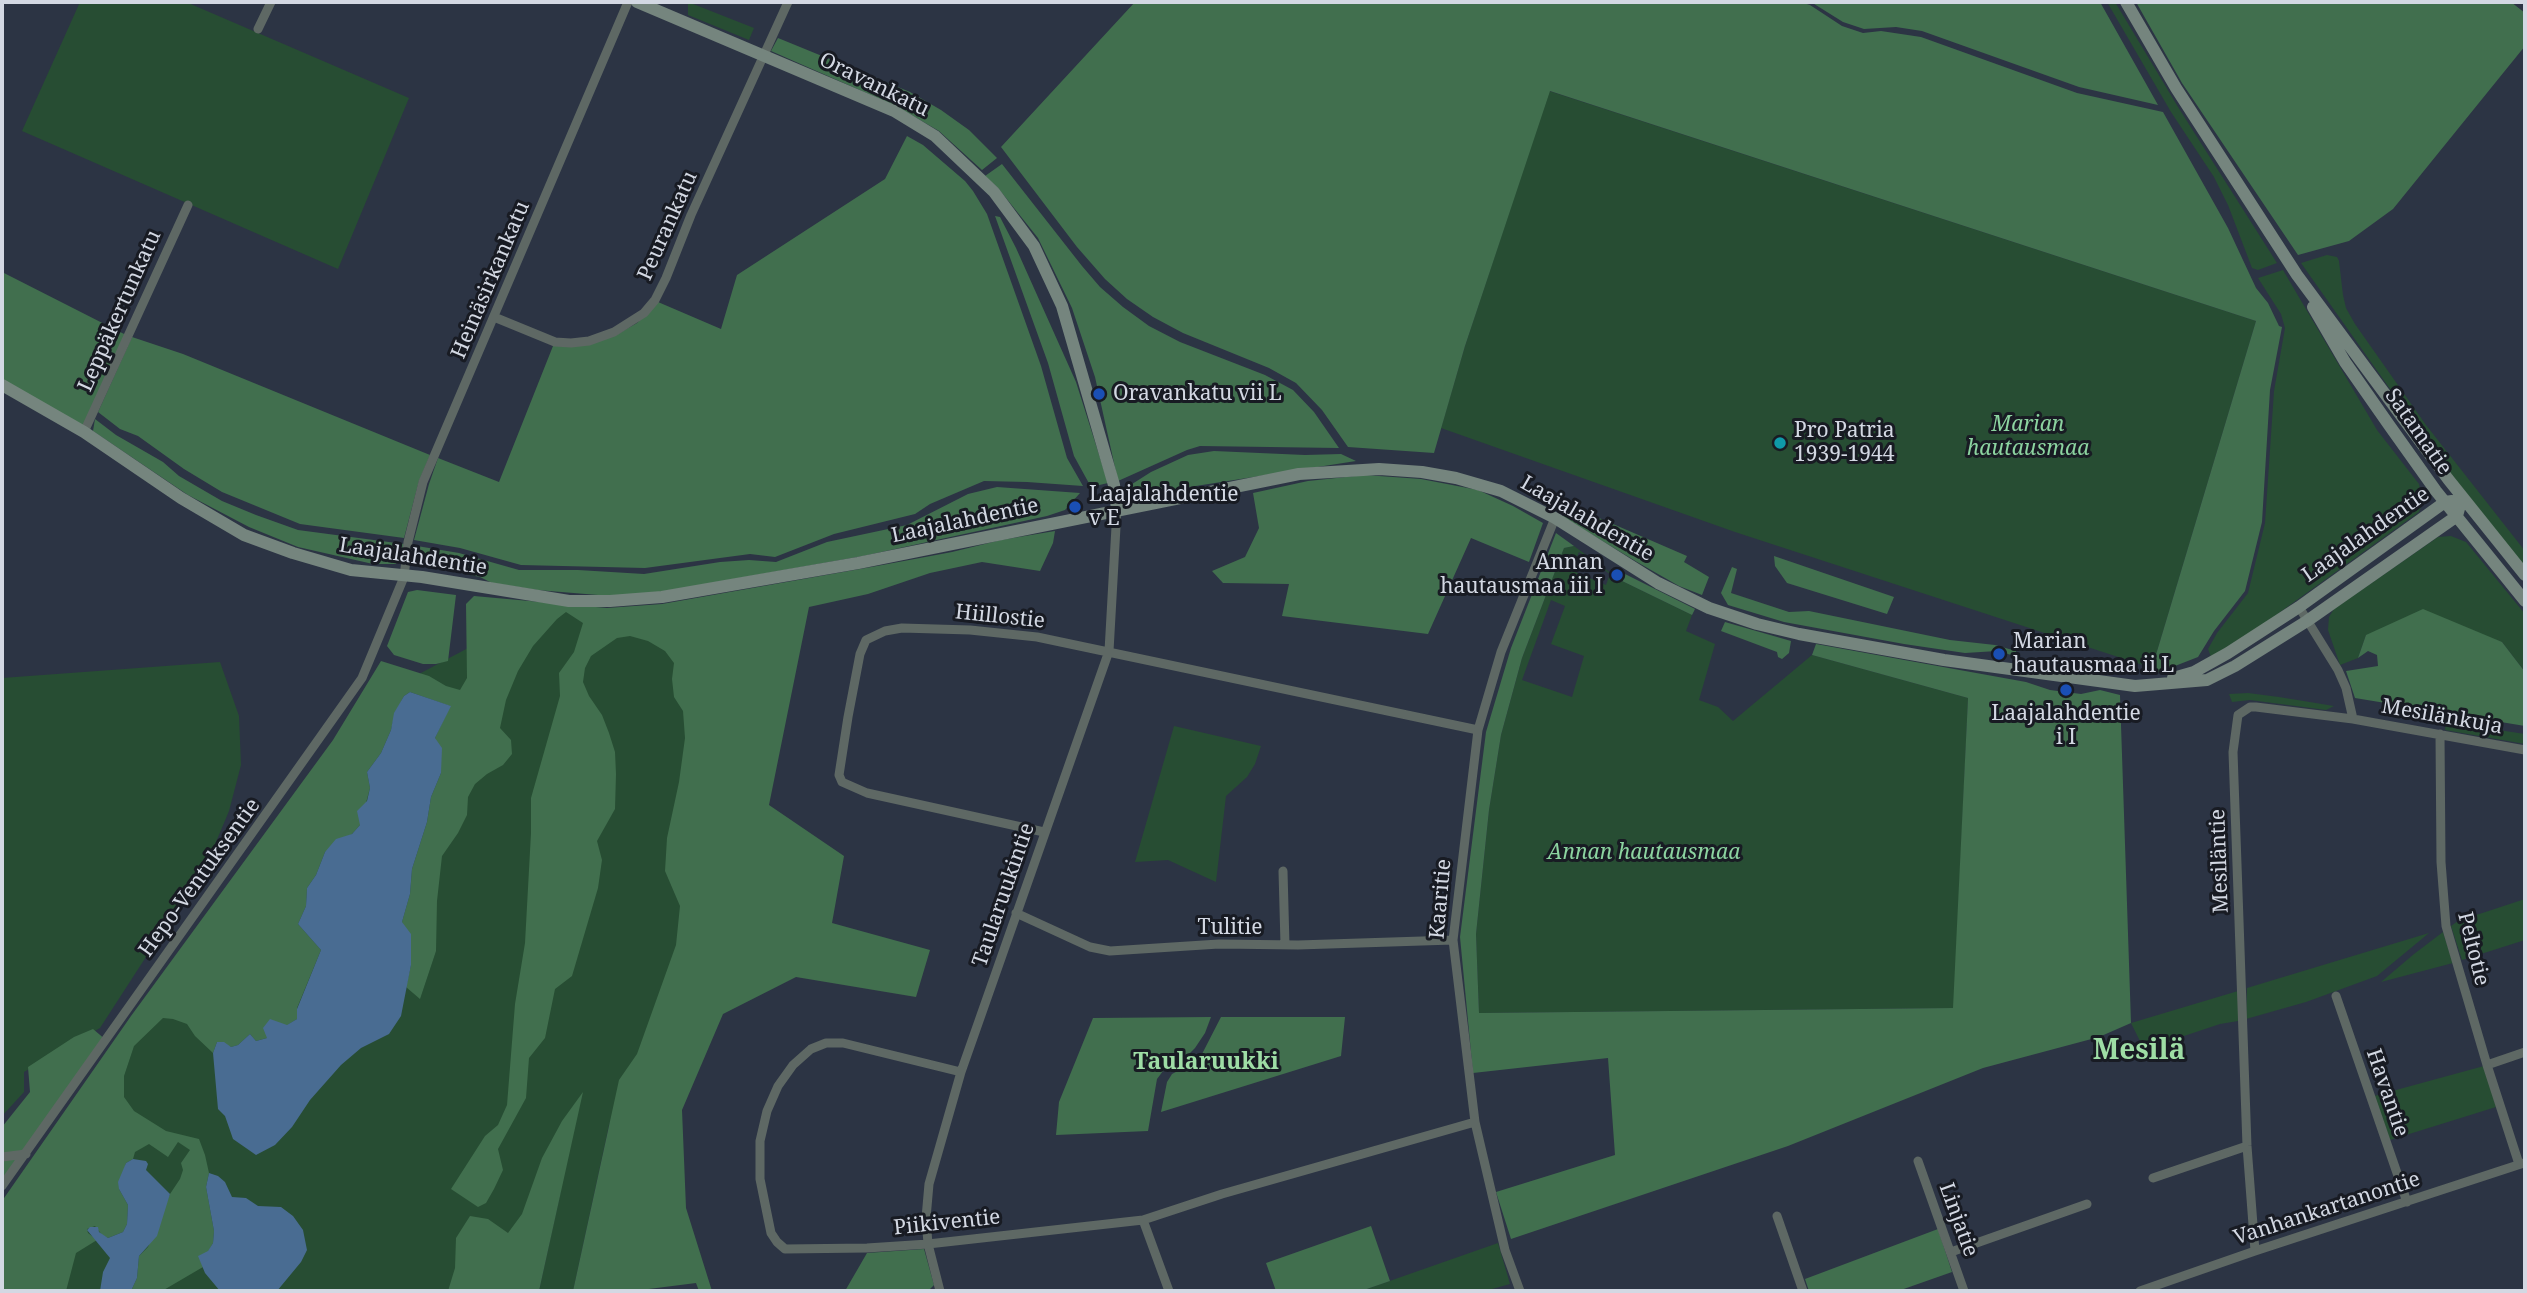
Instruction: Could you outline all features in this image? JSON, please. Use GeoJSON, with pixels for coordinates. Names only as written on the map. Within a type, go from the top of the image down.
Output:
{"type":"FeatureCollection","features":[{"type":"Feature","properties":{"kind":"street"},"geometry":{"type":"LineString","coordinates":[[258,29],[271,2]]}},
{"type":"Feature","properties":{"kind":"street","name":"Heinäsirkankatu"},"geometry":{"type":"LineString","coordinates":[[404,577],[408,542],[423,482],[628,2]]}},
{"type":"Feature","properties":{"kind":"street","name":"Oravankatu"},"geometry":{"type":"LineString","coordinates":[[637,2],[894,111],[936,136],[993,192],[1034,246],[1062,306],[1114,485],[1117,509]]}},
{"type":"Feature","properties":{"kind":"street","name":"Peurankatu"},"geometry":{"type":"LineString","coordinates":[[494,317],[555,342],[571,343],[589,341],[614,332],[644,313],[666,278],[691,215],[788,2]]}},
{"type":"Feature","properties":{"kind":"street","name":"Satamatie"},"geometry":{"type":"LineString","coordinates":[[2126,2],[2176,88],[2297,275],[2462,498],[2525,575]]}},
{"type":"Feature","properties":{"kind":"street","name":"Leppäkertunkatu"},"geometry":{"type":"LineString","coordinates":[[85,432],[188,205]]}},
{"type":"Feature","properties":{"kind":"street","name":"Satamatie"},"geometry":{"type":"LineString","coordinates":[[2297,275],[2312,306],[2346,362],[2445,502],[2525,601]]}},
{"type":"Feature","properties":{"kind":"street","name":"Laajalahdentie"},"geometry":{"type":"LineString","coordinates":[[2,385],[85,432],[181,498],[244,535],[293,554],[351,570],[422,577],[569,601],[662,597],[858,562],[1299,474],[1379,469],[1422,472],[1480,484],[1529,503],[1658,583],[1709,608],[1757,624],[1944,660],[2118,685],[2155,685],[2207,680],[2235,666],[2308,621],[2457,516],[2462,498],[2445,502],[2299,607],[2228,653],[2203,667],[2155,685]]}},
{"type":"Feature","properties":{"kind":"street","name":"Taularuukintie"},"geometry":{"type":"LineString","coordinates":[[940,1291],[928,1244],[926,1218],[929,1184],[961,1072],[1109,651],[1117,509]]}},
{"type":"Feature","properties":{"kind":"street","name":"Kaaritie"},"geometry":{"type":"LineString","coordinates":[[1520,1291],[1505,1250],[1475,1122],[1453,940],[1478,730],[1501,652],[1555,518]]}},
{"type":"Feature","properties":{"kind":"street","name":"Hepo-Ventuksentie"},"geometry":{"type":"LineString","coordinates":[[2,1186],[344,707],[373,654],[404,577]]}},
{"type":"Feature","properties":{"kind":"street"},"geometry":{"type":"LineString","coordinates":[[2299,607],[2338,670],[2346,688],[2353,719]]}},
{"type":"Feature","properties":{"kind":"street","name":"Hiillostie"},"geometry":{"type":"LineString","coordinates":[[1044,832],[867,793],[842,782],[839,775],[840,763],[860,654],[866,640],[873,635],[902,628],[970,630],[1037,637],[1478,730]]}},
{"type":"Feature","properties":{"kind":"street","name":"Mesiläntie"},"geometry":{"type":"LineString","coordinates":[[2255,1251],[2247,1146],[2234,752],[2238,715],[2249,707],[2353,719]]}},
{"type":"Feature","properties":{"kind":"street","name":"Mesilänkuja"},"geometry":{"type":"LineString","coordinates":[[2353,719],[2525,750]]}},
{"type":"Feature","properties":{"kind":"street","name":"Peltotie"},"geometry":{"type":"LineString","coordinates":[[2440,734],[2441,862],[2446,926],[2487,1065],[2522,1163]]}},
{"type":"Feature","properties":{"kind":"street"},"geometry":{"type":"LineString","coordinates":[[1283,871],[1285,945]]}},
{"type":"Feature","properties":{"kind":"street","name":"Tulitie"},"geometry":{"type":"LineString","coordinates":[[1016,913],[1090,947],[1110,951],[1219,944],[1285,945],[1453,940]]}},
{"type":"Feature","properties":{"kind":"street","name":"Havantie"},"geometry":{"type":"LineString","coordinates":[[2336,996],[2407,1202]]}},
{"type":"Feature","properties":{"kind":"street","name":"Piikiventie"},"geometry":{"type":"LineString","coordinates":[[961,1072],[844,1043],[826,1043],[811,1049],[793,1065],[778,1086],[767,1111],[760,1141],[760,1179],[771,1233],[785,1249],[928,1244],[1143,1220],[1222,1194],[1475,1122]]}},
{"type":"Feature","properties":{"kind":"street"},"geometry":{"type":"LineString","coordinates":[[2487,1065],[2525,1052]]}},
{"type":"Feature","properties":{"kind":"street"},"geometry":{"type":"LineString","coordinates":[[2153,1178],[2247,1146]]}},
{"type":"Feature","properties":{"kind":"street"},"geometry":{"type":"LineString","coordinates":[[2,1157],[26,1154]]}},
{"type":"Feature","properties":{"kind":"street","name":"Linjatie"},"geometry":{"type":"LineString","coordinates":[[1918,1161],[1964,1291]]}},
{"type":"Feature","properties":{"kind":"street","name":"Vanhankartanontie"},"geometry":{"type":"LineString","coordinates":[[2140,1291],[2522,1163]]}},
{"type":"Feature","properties":{"kind":"street"},"geometry":{"type":"LineString","coordinates":[[1951,1252],[2087,1204]]}},
{"type":"Feature","properties":{"kind":"street"},"geometry":{"type":"LineString","coordinates":[[1777,1216],[1803,1291]]}},
{"type":"Feature","properties":{"kind":"street"},"geometry":{"type":"LineString","coordinates":[[1143,1220],[1169,1291]]}},
{"type":"Feature","properties":{"kind":"green space"},"geometry":{"type":"Polygon","coordinates":[[[80,2],[186,2],[409,98],[338,269],[22,131],[80,2]]]}},
{"type":"Feature","properties":{"kind":"green space"},"geometry":{"type":"Polygon","coordinates":[[[688,2],[754,28],[749,40],[688,15],[688,2]]]}},
{"type":"Feature","properties":{"kind":"green space"},"geometry":{"type":"Polygon","coordinates":[[[1135,2],[1800,2],[1810,5],[1842,26],[1863,33],[1881,31],[1921,37],[2077,93],[2163,112],[2228,228],[2256,288],[2282,327],[2270,390],[2262,522],[2245,591],[2198,657],[2157,673],[2152,668],[2256,321],[1550,91],[1465,346],[1434,453],[1348,447],[1322,410],[1296,383],[1269,368],[1183,333],[1127,299],[1077,247],[1001,147],[1135,2]]]}},
{"type":"Feature","properties":{"kind":"green space"},"geometry":{"type":"Polygon","coordinates":[[[1811,2],[2100,2],[2158,105],[2079,87],[1922,31],[1896,27],[1864,29],[1843,22],[1811,2]]]}},
{"type":"Feature","properties":{"kind":"green space"},"geometry":{"type":"Polygon","coordinates":[[[2107,2],[2115,2],[2277,263],[2258,270],[2252,268],[2228,205],[2214,177],[2171,112],[2107,2]]]}},
{"type":"Feature","properties":{"kind":"green space"},"geometry":{"type":"Polygon","coordinates":[[[2136,2],[2511,2],[2525,13],[2525,46],[2393,209],[2349,241],[2298,255],[2182,83],[2136,2]]]}},
{"type":"Feature","properties":{"kind":"green space"},"geometry":{"type":"Polygon","coordinates":[[[778,38],[910,92],[969,130],[997,158],[982,170],[939,131],[896,106],[771,51],[778,38]]]}},
{"type":"Feature","properties":{"kind":"green space","name":"Marian hautausmaa"},"geometry":{"type":"Polygon","coordinates":[[[1549,91],[2256,321],[2152,668],[1735,532],[1441,428],[1465,346],[1549,91]]]}},
{"type":"Feature","properties":{"kind":"green space"},"geometry":{"type":"Polygon","coordinates":[[[907,136],[923,145],[965,181],[987,214],[1041,366],[1067,458],[1083,486],[984,481],[930,504],[915,514],[834,534],[775,557],[750,554],[645,568],[521,565],[460,548],[414,540],[438,458],[499,482],[553,346],[616,335],[637,323],[658,302],[721,329],[737,275],[885,179],[907,136]]]}},
{"type":"Feature","properties":{"kind":"green space"},"geometry":{"type":"Polygon","coordinates":[[[1002,164],[1082,266],[1100,287],[1123,307],[1149,326],[1180,342],[1265,375],[1293,390],[1314,412],[1339,448],[1200,446],[1118,481],[1095,377],[1072,308],[1038,238],[985,176],[1002,164]]]}},
{"type":"Feature","properties":{"kind":"green space"},"geometry":{"type":"Polygon","coordinates":[[[995,216],[1000,217],[1016,248],[1076,382],[1108,483],[1091,487],[1074,456],[1048,363],[995,216]]]}},
{"type":"Feature","properties":{"kind":"green space"},"geometry":{"type":"Polygon","coordinates":[[[2327,255],[2337,257],[2339,261],[2346,308],[2355,324],[2426,425],[2525,551],[2525,568],[2471,501],[2301,263],[2327,255]]]}},
{"type":"Feature","properties":{"kind":"green space"},"geometry":{"type":"Polygon","coordinates":[[[2283,270],[2377,430],[2419,484],[2423,502],[2419,512],[2265,623],[2211,657],[2208,649],[2217,633],[2248,593],[2265,523],[2274,391],[2285,328],[2281,314],[2258,278],[2283,270]]]}},
{"type":"Feature","properties":{"kind":"green space"},"geometry":{"type":"Polygon","coordinates":[[[2,272],[128,336],[84,432],[2,385],[2,272]]]}},
{"type":"Feature","properties":{"kind":"green space"},"geometry":{"type":"Polygon","coordinates":[[[132,337],[183,354],[430,455],[419,481],[404,538],[300,524],[222,492],[138,436],[120,429],[98,412],[132,337]]]}},
{"type":"Feature","properties":{"kind":"green space"},"geometry":{"type":"Polygon","coordinates":[[[95,419],[116,435],[163,462],[179,476],[222,501],[256,515],[298,530],[404,544],[396,564],[373,564],[298,547],[249,527],[188,495],[93,431],[95,419]]]}},
{"type":"Feature","properties":{"kind":"green space"},"geometry":{"type":"Polygon","coordinates":[[[1214,451],[1341,454],[1356,461],[1138,495],[1129,486],[1151,472],[1188,455],[1214,451]]]}},
{"type":"Feature","properties":{"kind":"green space"},"geometry":{"type":"Polygon","coordinates":[[[1365,475],[1421,479],[1478,490],[1513,506],[1543,523],[1529,562],[1471,538],[1428,634],[1282,616],[1289,584],[1223,583],[1212,571],[1245,557],[1259,528],[1253,493],[1308,481],[1365,475]]]}},
{"type":"Feature","properties":{"kind":"green space"},"geometry":{"type":"Polygon","coordinates":[[[997,487],[1080,493],[1065,510],[1047,516],[863,556],[661,592],[610,596],[492,583],[480,577],[415,563],[411,545],[459,553],[519,570],[644,574],[720,562],[776,562],[827,542],[907,525],[968,494],[997,487]]]}},
{"type":"Feature","properties":{"kind":"green space"},"geometry":{"type":"Polygon","coordinates":[[[1569,505],[1687,556],[1684,562],[1709,577],[1702,595],[1679,586],[1563,517],[1569,505]]]}},
{"type":"Feature","properties":{"kind":"green space"},"geometry":{"type":"Polygon","coordinates":[[[1055,531],[1053,543],[1040,571],[982,562],[930,573],[868,594],[809,607],[769,805],[844,856],[832,923],[930,950],[916,997],[796,977],[723,1014],[682,1110],[686,1208],[712,1291],[699,1291],[696,1283],[633,1291],[573,1291],[619,1080],[637,1054],[676,945],[680,906],[665,871],[667,838],[685,738],[683,711],[674,697],[674,663],[665,651],[648,641],[630,636],[617,638],[591,656],[585,668],[583,682],[602,715],[615,752],[615,809],[597,841],[602,860],[598,888],[572,976],[555,989],[545,1038],[529,1058],[526,1098],[498,1149],[503,1170],[494,1189],[486,1203],[478,1207],[451,1189],[485,1136],[498,1125],[507,1105],[515,1004],[525,943],[531,798],[560,696],[559,673],[574,652],[583,623],[566,612],[533,646],[518,671],[506,700],[500,728],[511,740],[512,754],[503,765],[475,784],[468,797],[467,815],[442,856],[437,901],[436,951],[420,999],[406,987],[411,965],[402,922],[410,894],[412,869],[427,822],[431,797],[441,773],[435,738],[450,706],[410,692],[404,696],[381,753],[367,772],[370,788],[360,825],[352,834],[325,852],[316,875],[307,888],[306,906],[298,924],[321,950],[297,1008],[297,1019],[267,1038],[256,1041],[250,1034],[238,1045],[231,1047],[217,1042],[213,1053],[187,1024],[163,1018],[134,1046],[124,1076],[124,1097],[134,1111],[166,1131],[199,1139],[205,1155],[209,1173],[206,1187],[214,1231],[213,1243],[208,1252],[199,1256],[203,1267],[162,1291],[131,1291],[137,1278],[139,1256],[148,1247],[170,1194],[180,1179],[183,1170],[181,1163],[190,1150],[178,1142],[168,1157],[149,1144],[135,1152],[133,1159],[126,1163],[119,1189],[128,1205],[127,1224],[123,1232],[108,1238],[95,1226],[87,1229],[97,1240],[76,1253],[66,1291],[2,1291],[2,1201],[131,1016],[333,740],[381,661],[429,676],[446,686],[460,690],[467,678],[466,604],[474,596],[607,608],[662,604],[1055,531]]]}},
{"type":"Feature","properties":{"kind":"green space"},"geometry":{"type":"Polygon","coordinates":[[[1556,533],[1574,546],[1564,548],[1522,658],[1501,735],[1489,810],[1476,934],[1479,1013],[1953,1008],[1968,698],[1812,655],[1816,644],[2026,682],[2050,690],[2081,694],[2100,690],[2120,695],[2131,1023],[2099,1037],[1983,1068],[1788,1146],[1511,1239],[1496,1192],[1615,1155],[1608,1058],[1473,1073],[1460,937],[1486,732],[1511,648],[1556,533]]]}},
{"type":"Feature","properties":{"kind":"green space"},"geometry":{"type":"Polygon","coordinates":[[[2451,536],[2466,542],[2525,614],[2525,672],[2502,642],[2366,635],[2358,658],[2340,665],[2328,630],[2329,617],[2334,609],[2438,537],[2451,536]]]}},
{"type":"Feature","properties":{"kind":"green space","name":"Annan hautausmaa"},"geometry":{"type":"Polygon","coordinates":[[[1574,546],[1620,580],[1692,615],[1686,631],[1715,644],[1699,700],[1718,707],[1733,721],[1812,655],[1968,698],[1954,1008],[1479,1013],[1476,934],[1489,810],[1501,735],[1522,658],[1564,548],[1574,546]],[[1579,552],[1571,570],[1606,585],[1610,574],[1579,552]],[[1551,600],[1522,680],[1572,697],[1584,656],[1551,644],[1565,606],[1551,600]]]}},
{"type":"Feature","properties":{"kind":"green space"},"geometry":{"type":"Polygon","coordinates":[[[1774,556],[1894,597],[1887,614],[1787,583],[1775,566],[1774,556]]]}},
{"type":"Feature","properties":{"kind":"green space"},"geometry":{"type":"Polygon","coordinates":[[[1732,567],[1737,569],[1731,593],[1789,612],[1809,611],[1950,640],[1995,645],[2016,651],[2015,656],[1997,651],[1965,653],[1904,644],[1784,622],[1728,605],[1721,593],[1732,567]]]}},
{"type":"Feature","properties":{"kind":"green space"},"geometry":{"type":"Polygon","coordinates":[[[1623,573],[1695,609],[1692,615],[1620,580],[1623,573]]]}},
{"type":"Feature","properties":{"kind":"green space"},"geometry":{"type":"Polygon","coordinates":[[[417,590],[456,595],[448,661],[423,664],[394,655],[387,646],[408,592],[417,590]]]}},
{"type":"Feature","properties":{"kind":"green space"},"geometry":{"type":"Polygon","coordinates":[[[542,609],[679,621],[706,755],[689,935],[609,1125],[573,1291],[539,1291],[561,1190],[487,1291],[59,1291],[110,1092],[127,1043],[400,684],[542,609]]]}},
{"type":"Feature","properties":{"kind":"green space"},"geometry":{"type":"Polygon","coordinates":[[[2423,609],[2502,642],[2525,672],[2525,726],[2355,698],[2346,671],[2378,666],[2377,655],[2368,651],[2358,658],[2366,635],[2423,609]]]}},
{"type":"Feature","properties":{"kind":"green space"},"geometry":{"type":"Polygon","coordinates":[[[1725,622],[1791,641],[1789,653],[1782,659],[1777,652],[1721,631],[1725,622]]]}},
{"type":"Feature","properties":{"kind":"green space"},"geometry":{"type":"Polygon","coordinates":[[[220,662],[239,716],[241,765],[229,811],[208,861],[100,1028],[24,1072],[24,1092],[2,1116],[2,678],[220,662]]]}},
{"type":"Feature","properties":{"kind":"green space"},"geometry":{"type":"Polygon","coordinates":[[[2248,693],[2334,706],[2326,710],[2250,700],[2232,702],[2229,694],[2248,693]]]}},
{"type":"Feature","properties":{"kind":"green space"},"geometry":{"type":"Polygon","coordinates":[[[2446,722],[2525,734],[2525,744],[2445,730],[2446,722]]]}},
{"type":"Feature","properties":{"kind":"green space"},"geometry":{"type":"Polygon","coordinates":[[[1174,726],[1261,746],[1247,777],[1226,796],[1216,882],[1168,860],[1135,862],[1174,726]]]}},
{"type":"Feature","properties":{"kind":"green space"},"geometry":{"type":"Polygon","coordinates":[[[2525,899],[2525,940],[2462,960],[2451,926],[2458,921],[2525,899]]]}},
{"type":"Feature","properties":{"kind":"green space"},"geometry":{"type":"Polygon","coordinates":[[[2443,932],[2453,963],[2381,982],[2414,954],[2443,932]]]}},
{"type":"Feature","properties":{"kind":"green space"},"geometry":{"type":"Polygon","coordinates":[[[2429,933],[2377,976],[2306,1002],[2246,1019],[2247,988],[2429,933]]]}},
{"type":"Feature","properties":{"kind":"green space"},"geometry":{"type":"Polygon","coordinates":[[[2238,991],[2238,1021],[2172,1040],[2147,1055],[2131,1023],[2238,991]]]}},
{"type":"Feature","properties":{"kind":"green space"},"geometry":{"type":"Polygon","coordinates":[[[1211,1017],[1195,1048],[1187,1056],[1166,1067],[1157,1079],[1148,1131],[1056,1135],[1059,1102],[1093,1018],[1211,1017]]]}},
{"type":"Feature","properties":{"kind":"green space"},"geometry":{"type":"Polygon","coordinates":[[[1221,1017],[1345,1017],[1341,1056],[1161,1112],[1167,1082],[1172,1074],[1191,1064],[1202,1054],[1221,1017]]]}},
{"type":"Feature","properties":{"kind":"green space"},"geometry":{"type":"Polygon","coordinates":[[[93,1029],[106,1040],[2,1186],[2,1127],[30,1092],[28,1067],[74,1037],[93,1029]]]}},
{"type":"Feature","properties":{"kind":"green space"},"geometry":{"type":"Polygon","coordinates":[[[2484,1066],[2496,1107],[2390,1140],[2374,1096],[2484,1066]]]}},
{"type":"Feature","properties":{"kind":"green space"},"geometry":{"type":"Polygon","coordinates":[[[583,1092],[539,1291],[448,1291],[455,1268],[456,1238],[470,1216],[488,1219],[508,1233],[522,1214],[542,1158],[562,1121],[583,1092]]]}},
{"type":"Feature","properties":{"kind":"green space"},"geometry":{"type":"Polygon","coordinates":[[[1371,1226],[1390,1281],[1361,1291],[1276,1291],[1266,1263],[1371,1226]]]}},
{"type":"Feature","properties":{"kind":"green space"},"geometry":{"type":"Polygon","coordinates":[[[1938,1229],[1952,1272],[1898,1291],[1809,1291],[1805,1279],[1938,1229]]]}},
{"type":"Feature","properties":{"kind":"green space"},"geometry":{"type":"Polygon","coordinates":[[[1498,1243],[1510,1284],[1485,1291],[1361,1291],[1498,1243]]]}},
{"type":"Feature","properties":{"kind":"green space"},"geometry":{"type":"Polygon","coordinates":[[[924,1249],[934,1285],[928,1291],[845,1291],[867,1253],[924,1249]]]}},
{"type":"Feature","properties":{"kind":"water"},"geometry":{"type":"Polygon","coordinates":[[[410,692],[451,706],[435,738],[442,748],[441,773],[431,797],[427,822],[412,869],[410,894],[402,922],[411,934],[411,965],[401,1016],[389,1034],[361,1048],[341,1065],[275,1145],[256,1155],[233,1139],[225,1116],[218,1109],[213,1053],[217,1042],[224,1042],[231,1047],[238,1045],[250,1034],[256,1041],[267,1038],[263,1028],[270,1019],[287,1025],[297,1019],[297,1009],[321,950],[298,924],[306,906],[307,888],[316,875],[325,852],[336,839],[352,834],[360,825],[357,811],[367,801],[370,788],[367,772],[381,753],[391,730],[394,713],[404,696],[410,692]]]}},
{"type":"Feature","properties":{"kind":"water"},"geometry":{"type":"Polygon","coordinates":[[[133,1159],[146,1161],[146,1170],[170,1194],[157,1236],[139,1256],[137,1278],[131,1291],[100,1291],[103,1272],[110,1258],[87,1230],[90,1227],[98,1227],[99,1232],[108,1238],[123,1232],[127,1224],[128,1205],[118,1182],[126,1163],[133,1159]]]}},
{"type":"Feature","properties":{"kind":"water"},"geometry":{"type":"Polygon","coordinates":[[[209,1173],[225,1182],[232,1197],[246,1198],[258,1206],[281,1207],[293,1216],[303,1230],[307,1250],[301,1262],[277,1291],[220,1291],[205,1273],[198,1256],[208,1251],[213,1243],[214,1231],[206,1187],[209,1173]]]}},
{"type":"Feature","properties":{"kind":"place","name":"Oravankatu vii L"},"geometry":{"type":"Point","coordinates":[1099,394]}},
{"type":"Feature","properties":{"kind":"place","name":"Pro Patria 1939-1944"},"geometry":{"type":"Point","coordinates":[1780,443]}},
{"type":"Feature","properties":{"kind":"place","name":"Laajalahdentie v E"},"geometry":{"type":"Point","coordinates":[1075,507]}},
{"type":"Feature","properties":{"kind":"place","name":"Annan hautausmaa iii I"},"geometry":{"type":"Point","coordinates":[1617,575]}},
{"type":"Feature","properties":{"kind":"place","name":"Marian hautausmaa ii L"},"geometry":{"type":"Point","coordinates":[1999,654]}},
{"type":"Feature","properties":{"kind":"place","name":"Laajalahdentie i I"},"geometry":{"type":"Point","coordinates":[2066,690]}},
{"type":"Feature","properties":{"kind":"district","name":"Mesilä"},"geometry":{"type":"Point","coordinates":[2139,1051]}},
{"type":"Feature","properties":{"kind":"district","name":"Taularuukki"},"geometry":{"type":"Point","coordinates":[1206,1062]}}]}
